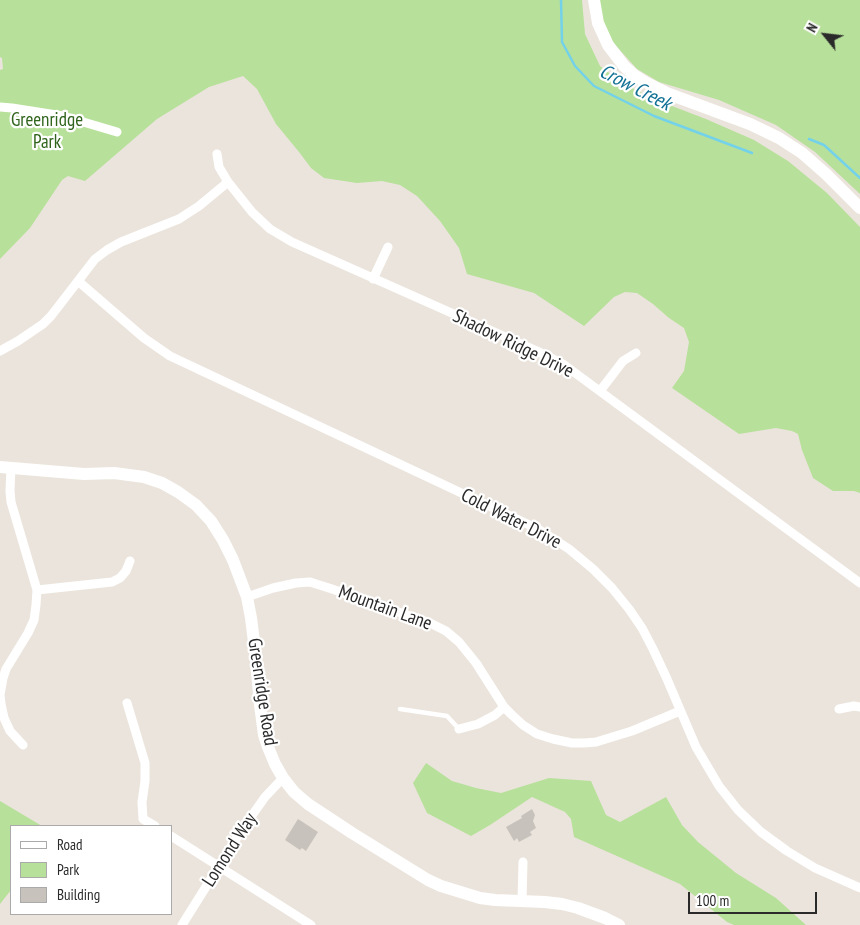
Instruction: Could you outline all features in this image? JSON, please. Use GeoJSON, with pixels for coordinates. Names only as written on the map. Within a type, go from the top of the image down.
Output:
{"type":"FeatureCollection","features":[{"type":"Feature","properties":{"kind":"street"},"geometry":{"type":"LineString","coordinates":[[594,0],[598,23],[608,45],[624,66],[634,75],[669,94],[750,124],[780,138],[808,158],[860,208]]}},
{"type":"Feature","properties":{"kind":"street"},"geometry":{"type":"LineString","coordinates":[[0,107],[63,116],[117,132]]}},
{"type":"Feature","properties":{"kind":"street","name":"Shadow Ridge Drive"},"geometry":{"type":"LineString","coordinates":[[217,154],[219,167],[228,182],[252,212],[270,229],[292,242],[563,364],[860,583]]}},
{"type":"Feature","properties":{"kind":"street"},"geometry":{"type":"LineString","coordinates":[[0,351],[18,341],[51,316],[95,259],[107,250],[120,242],[178,220],[199,206],[228,182]]}},
{"type":"Feature","properties":{"kind":"street"},"geometry":{"type":"LineString","coordinates":[[373,279],[388,247]]}},
{"type":"Feature","properties":{"kind":"street","name":"Cold Water Drive"},"geometry":{"type":"LineString","coordinates":[[78,281],[144,338],[170,356],[538,529],[569,549],[612,588],[642,628],[653,648],[696,747],[724,792],[749,822],[800,860],[860,888]]}},
{"type":"Feature","properties":{"kind":"street"},"geometry":{"type":"LineString","coordinates":[[600,391],[624,361],[636,353]]}},
{"type":"Feature","properties":{"kind":"street"},"geometry":{"type":"LineString","coordinates":[[6,467],[11,502],[36,590],[34,620],[28,634],[6,669],[0,695],[0,704],[4,718],[10,731],[23,745]]}},
{"type":"Feature","properties":{"kind":"street","name":"Greenridge Road"},"geometry":{"type":"LineString","coordinates":[[6,467],[84,474],[129,474],[144,477],[162,483],[178,492],[196,505],[211,521],[223,540],[247,597],[264,734],[275,764],[294,792],[308,804],[428,880],[441,886],[480,898],[545,902],[578,908],[619,925]]}},
{"type":"Feature","properties":{"kind":"street"},"geometry":{"type":"LineString","coordinates":[[36,590],[112,582],[120,578],[126,571],[130,561]]}},
{"type":"Feature","properties":{"kind":"street","name":"Mountain Lane"},"geometry":{"type":"LineString","coordinates":[[247,597],[273,588],[310,582],[430,623],[446,631],[464,647],[476,662],[504,707],[523,725],[537,734],[553,740],[572,743],[596,742],[632,731],[680,711]]}},
{"type":"Feature","properties":{"kind":"street"},"geometry":{"type":"LineString","coordinates":[[127,703],[145,763],[142,802],[143,819],[153,825]]}},
{"type":"Feature","properties":{"kind":"street"},"geometry":{"type":"LineString","coordinates":[[839,709],[854,706],[860,707]]}},
{"type":"Feature","properties":{"kind":"street"},"geometry":{"type":"LineString","coordinates":[[459,729],[478,724],[495,715],[504,707]]}},
{"type":"Feature","properties":{"kind":"street","name":"Lomond Way"},"geometry":{"type":"LineString","coordinates":[[182,925],[265,797],[284,778]]}},
{"type":"Feature","properties":{"kind":"street"},"geometry":{"type":"LineString","coordinates":[[172,837],[311,925]]}},
{"type":"Feature","properties":{"kind":"street"},"geometry":{"type":"LineString","coordinates":[[522,901],[523,862]]}},
{"type":"Feature","properties":{"kind":"lane"},"geometry":{"type":"LineString","coordinates":[[400,709],[447,716],[459,729]]}},
{"type":"Feature","properties":{"kind":"green space","name":"Greenridge Park"},"geometry":{"type":"Polygon","coordinates":[[[0,0],[582,0],[585,34],[600,66],[621,82],[651,98],[754,140],[788,161],[827,193],[860,227],[860,493],[854,491],[833,491],[813,478],[798,434],[776,428],[739,434],[672,388],[684,371],[689,342],[684,328],[637,293],[625,292],[614,297],[584,326],[534,293],[467,274],[459,248],[440,221],[417,196],[400,185],[382,181],[357,183],[324,178],[311,168],[276,124],[257,89],[243,76],[209,87],[157,119],[85,181],[68,176],[62,180],[30,228],[0,259],[0,70],[3,69],[2,58],[0,57],[0,0]]]}},
{"type":"Feature","properties":{"kind":"green space"},"geometry":{"type":"Polygon","coordinates":[[[597,0],[860,0],[860,194],[815,152],[776,125],[719,100],[659,82],[637,69],[608,37],[597,0]]]}},
{"type":"Feature","properties":{"kind":"green space"},"geometry":{"type":"Polygon","coordinates":[[[426,763],[452,781],[501,793],[549,778],[591,781],[606,815],[620,822],[666,797],[682,825],[698,842],[736,873],[776,898],[806,925],[734,925],[727,922],[680,884],[574,837],[571,819],[565,812],[532,797],[471,836],[427,813],[413,783],[426,763]]]}},
{"type":"Feature","properties":{"kind":"green space"},"geometry":{"type":"Polygon","coordinates":[[[0,801],[40,825],[10,825],[10,891],[0,904],[0,801]]]}},
{"type":"Feature","properties":{"kind":"building"},"geometry":{"type":"Polygon","coordinates":[[[532,809],[535,815],[533,821],[536,828],[530,832],[532,835],[519,842],[517,838],[514,841],[506,827],[522,818],[521,816],[532,809]]]}},
{"type":"Feature","properties":{"kind":"building"},"geometry":{"type":"Polygon","coordinates":[[[298,819],[318,832],[306,851],[302,848],[300,850],[285,840],[298,819]]]}},
{"type":"Feature","properties":{"kind":"waterway","name":"Crow Creek"},"geometry":{"type":"LineString","coordinates":[[561,0],[562,42],[575,66],[594,86],[654,116],[752,153]]}},
{"type":"Feature","properties":{"kind":"waterway","name":"Crow Creek"},"geometry":{"type":"LineString","coordinates":[[809,139],[824,145],[860,178]]}}]}
